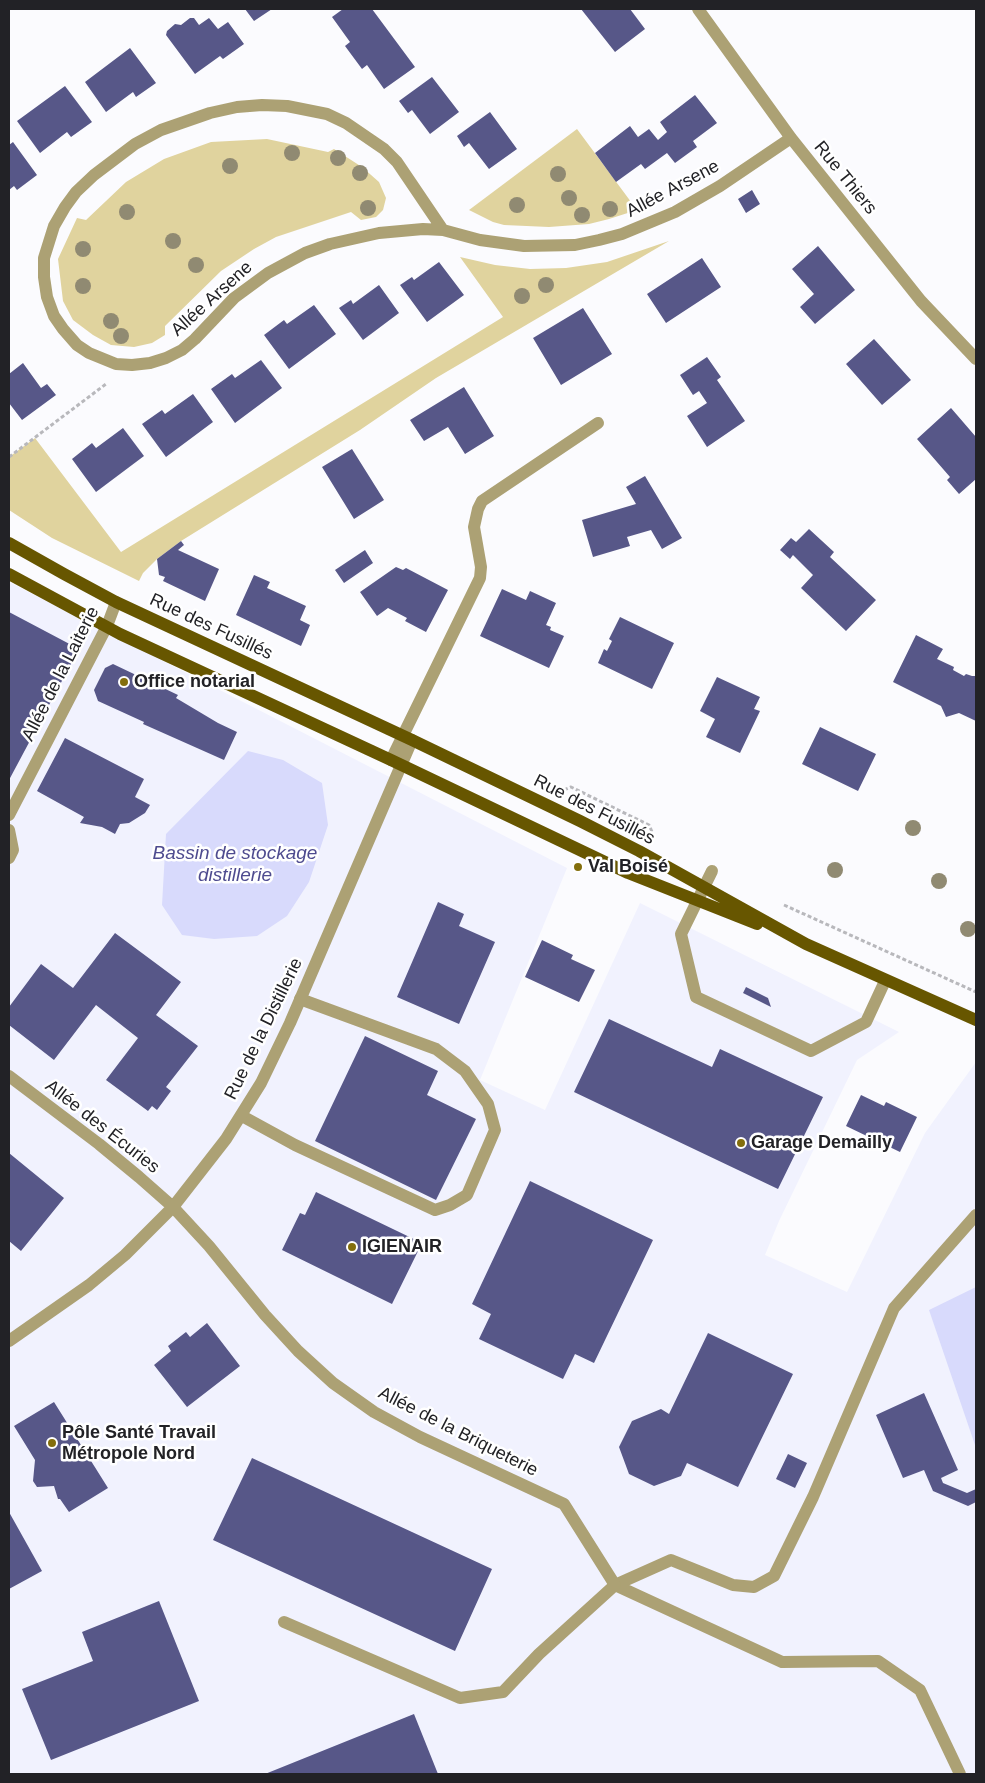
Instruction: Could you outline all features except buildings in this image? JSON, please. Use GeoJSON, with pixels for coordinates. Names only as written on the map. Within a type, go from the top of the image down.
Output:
{"type":"FeatureCollection","features":[{"type":"Feature","properties":{"kind":"main road","name":"Rue des Fusillés"},"geometry":{"type":"LineString","coordinates":[[9,543],[116,602],[560,811],[639,851],[792,937],[885,981],[976,1020]]}},
{"type":"Feature","properties":{"kind":"main road","name":"Rue des Fusillés"},"geometry":{"type":"LineString","coordinates":[[9,574],[120,634],[628,873],[792,937]]}},
{"type":"Feature","properties":{"kind":"street","name":"Rue Thiers"},"geometry":{"type":"LineString","coordinates":[[698,9],[792,138],[921,301],[976,359]]}},
{"type":"Feature","properties":{"kind":"street","name":"Allée Arsene"},"geometry":{"type":"LineString","coordinates":[[443,230],[409,179],[391,156],[346,123],[327,114],[287,106],[237,107],[210,113],[160,130],[115,158],[76,192],[54,226],[44,258],[47,298],[54,316],[63,329],[77,345],[89,353],[116,364],[150,363],[182,350],[234,298],[268,273],[305,253],[338,242],[379,233],[422,229],[443,230],[480,240],[524,246],[575,245],[599,240],[622,234],[675,212],[720,186],[792,138]]}},
{"type":"Feature","properties":{"kind":"street"},"geometry":{"type":"LineString","coordinates":[[407,738],[480,578],[481,567],[474,527],[482,501],[598,423]]}},
{"type":"Feature","properties":{"kind":"street","name":"Allée de la Laiterie"},"geometry":{"type":"LineString","coordinates":[[9,815],[107,626],[116,602]]}},
{"type":"Feature","properties":{"kind":"street","name":"Rue de la Distillerie"},"geometry":{"type":"LineString","coordinates":[[9,1342],[89,1285],[125,1255],[173,1207],[242,1116],[268,1069],[300,999],[407,738]]}},
{"type":"Feature","properties":{"kind":"street"},"geometry":{"type":"LineString","coordinates":[[9,830],[13,850],[9,858]]}},
{"type":"Feature","properties":{"kind":"street"},"geometry":{"type":"LineString","coordinates":[[712,871],[681,934],[696,997],[811,1051],[866,1022],[885,981]]}},
{"type":"Feature","properties":{"kind":"street"},"geometry":{"type":"LineString","coordinates":[[242,1116],[295,1145],[434,1210],[450,1205],[467,1195],[495,1130],[488,1104],[465,1071],[436,1049],[300,999]]}},
{"type":"Feature","properties":{"kind":"street","name":"Allée des Écuries"},"geometry":{"type":"LineString","coordinates":[[9,1076],[99,1144],[173,1207]]}},
{"type":"Feature","properties":{"kind":"street","name":"Allée de la Briqueterie"},"geometry":{"type":"LineString","coordinates":[[173,1207],[209,1246],[265,1315],[298,1351],[333,1383],[374,1412],[420,1437],[564,1504],[615,1585]]}},
{"type":"Feature","properties":{"kind":"street"},"geometry":{"type":"LineString","coordinates":[[284,1622],[460,1698],[503,1692],[539,1654],[615,1585],[671,1560],[733,1584],[754,1587],[774,1576],[813,1498],[894,1308],[976,1215]]}},
{"type":"Feature","properties":{"kind":"street"},"geometry":{"type":"LineString","coordinates":[[615,1585],[782,1662],[878,1662],[920,1690],[960,1774]]}},
{"type":"Feature","properties":{"kind":"path"},"geometry":{"type":"LineString","coordinates":[[9,457],[108,383],[116,364]]}},
{"type":"Feature","properties":{"kind":"path"},"geometry":{"type":"LineString","coordinates":[[780,902],[976,992]]}},
{"type":"Feature","properties":{"kind":"shaded area"},"geometry":{"type":"Polygon","coordinates":[[[577,129],[637,210],[589,224],[549,227],[504,225],[493,222],[469,210],[577,129]]]}},
{"type":"Feature","properties":{"kind":"shaded area"},"geometry":{"type":"Polygon","coordinates":[[[267,139],[328,152],[334,149],[362,167],[379,182],[386,198],[383,210],[376,217],[361,220],[351,212],[276,237],[254,249],[221,271],[165,326],[165,335],[152,343],[134,347],[111,345],[93,335],[73,320],[63,301],[58,259],[77,218],[86,220],[126,182],[164,159],[211,142],[267,139]]]}},
{"type":"Feature","properties":{"kind":"shaded area"},"geometry":{"type":"Polygon","coordinates":[[[669,241],[436,378],[360,430],[181,541],[157,559],[143,573],[139,581],[52,538],[9,510],[9,457],[35,438],[121,552],[503,317],[460,257],[495,265],[530,269],[566,268],[607,262],[669,241]]]}},
{"type":"Feature","properties":{"kind":"shaded area"},"geometry":{"type":"Polygon","coordinates":[[[9,582],[567,868],[480,1080],[545,1110],[640,903],[899,1032],[857,1060],[779,1221],[765,1255],[847,1292],[925,1133],[976,1062],[976,1774],[9,1774],[9,582]]]}},
{"type":"Feature","properties":{"kind":"water","name":"Bassin de stockage distillerie"},"geometry":{"type":"Polygon","coordinates":[[[248,751],[283,760],[322,783],[328,825],[309,882],[287,916],[257,936],[214,939],[182,935],[162,905],[166,834],[248,751]]]}},
{"type":"Feature","properties":{"kind":"water"},"geometry":{"type":"Polygon","coordinates":[[[976,1287],[976,1448],[929,1310],[976,1287]]]}},
{"type":"Feature","properties":{"kind":"place","name":"Office notarial"},"geometry":{"type":"Point","coordinates":[124,682]}},
{"type":"Feature","properties":{"kind":"place","name":"Val Boisé"},"geometry":{"type":"Point","coordinates":[578,867]}},
{"type":"Feature","properties":{"kind":"place","name":"Garage Demailly"},"geometry":{"type":"Point","coordinates":[741,1143]}},
{"type":"Feature","properties":{"kind":"place","name":"IGIENAIR"},"geometry":{"type":"Point","coordinates":[352,1247]}},
{"type":"Feature","properties":{"kind":"place","name":"Pôle Santé Travail Métropole Nord"},"geometry":{"type":"Point","coordinates":[52,1443]}}]}
